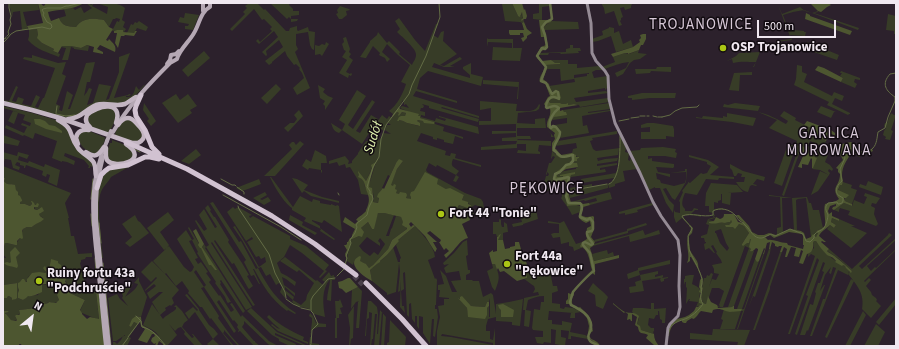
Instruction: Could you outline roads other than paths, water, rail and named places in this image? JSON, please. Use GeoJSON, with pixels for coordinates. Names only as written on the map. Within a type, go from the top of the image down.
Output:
{"type":"FeatureCollection","features":[{"type":"Feature","properties":{"kind":"highway"},"geometry":{"type":"LineString","coordinates":[[59,119],[75,118],[94,106],[104,104],[123,104],[138,96]]}},
{"type":"Feature","properties":{"kind":"highway"},"geometry":{"type":"LineString","coordinates":[[138,96],[135,110],[136,116],[146,130],[153,149],[169,162]]}},
{"type":"Feature","properties":{"kind":"highway"},"geometry":{"type":"LineString","coordinates":[[3,104],[59,119],[96,131],[203,178],[285,224],[315,244],[353,274]]}},
{"type":"Feature","properties":{"kind":"highway"},"geometry":{"type":"LineString","coordinates":[[96,131],[90,127],[86,121],[88,114],[95,109],[106,107],[117,110],[117,124]]}},
{"type":"Feature","properties":{"kind":"highway"},"geometry":{"type":"LineString","coordinates":[[117,124],[124,119],[130,118],[143,131],[144,138],[140,143],[126,143]]}},
{"type":"Feature","properties":{"kind":"highway"},"geometry":{"type":"LineString","coordinates":[[59,119],[70,129],[78,149],[93,162],[96,168],[96,176]]}},
{"type":"Feature","properties":{"kind":"highway"},"geometry":{"type":"LineString","coordinates":[[96,131],[85,130],[79,132],[76,138],[78,144],[84,151],[93,156],[96,156],[105,148]]}},
{"type":"Feature","properties":{"kind":"highway"},"geometry":{"type":"LineString","coordinates":[[105,148],[106,159],[109,162],[114,164],[127,163],[133,159],[134,152],[126,143]]}},
{"type":"Feature","properties":{"kind":"highway"},"geometry":{"type":"LineString","coordinates":[[97,188],[102,174],[111,167],[128,165],[145,157],[169,162]]}},
{"type":"Feature","properties":{"kind":"highway"},"geometry":{"type":"LineString","coordinates":[[422,346],[365,284],[402,319],[426,346]]}},
{"type":"Feature","properties":{"kind":"main road"},"geometry":{"type":"LineString","coordinates":[[102,289],[93,216],[93,198],[99,162],[117,124],[138,96],[171,62],[171,55],[176,55],[184,46],[192,34],[204,6],[210,6],[210,3]]}},
{"type":"Feature","properties":{"kind":"main road"},"geometry":{"type":"LineString","coordinates":[[587,3],[591,21],[592,52],[595,60],[608,75],[614,122],[638,169],[654,206],[678,240],[680,255],[679,288],[681,301],[678,316],[668,327],[666,346]]}},
{"type":"Feature","properties":{"kind":"main road"},"geometry":{"type":"LineString","coordinates":[[105,148],[97,188],[96,213],[108,346]]}},
{"type":"Feature","properties":{"kind":"waterway"},"geometry":{"type":"LineString","coordinates":[[7,36],[9,34],[8,32],[11,24],[9,3]]}},
{"type":"Feature","properties":{"kind":"waterway"},"geometry":{"type":"LineString","coordinates":[[4,42],[16,31],[42,27],[50,29],[52,27],[51,24],[47,22],[43,15],[43,9],[61,8],[80,3]]}},
{"type":"Feature","properties":{"kind":"waterway","name":"Sudół"},"geometry":{"type":"LineString","coordinates":[[345,265],[347,258],[346,256],[351,243],[350,240],[355,233],[357,227],[356,225],[367,215],[373,199],[367,187],[373,167],[379,157],[381,139],[386,125],[409,94],[426,56],[440,17],[439,3]]}},
{"type":"Feature","properties":{"kind":"waterway"},"geometry":{"type":"LineString","coordinates":[[550,3],[552,19],[546,22],[542,27],[547,47],[545,49],[542,48],[537,56],[546,67],[541,81],[546,83],[552,94],[556,91],[558,92],[559,99],[552,97],[547,102],[546,107],[554,106],[559,108],[553,114],[550,122],[550,127],[556,127],[560,132],[554,150],[562,157],[573,155],[573,161],[566,165],[560,172],[555,174],[554,179],[569,178],[566,196],[568,202],[580,203],[582,207],[580,217],[587,220],[590,218],[593,222],[592,231],[587,232],[588,237],[593,244],[591,245],[585,242],[583,245],[590,253],[594,271],[586,277],[573,292],[570,302],[571,305],[582,311],[588,317],[591,325],[588,336],[589,339],[591,342],[599,346]]}},
{"type":"Feature","properties":{"kind":"waterway"},"geometry":{"type":"LineString","coordinates":[[3,38],[5,39],[6,37]]}},
{"type":"Feature","properties":{"kind":"waterway"},"geometry":{"type":"LineString","coordinates":[[669,330],[676,322],[693,315],[703,304],[701,297],[702,278],[689,249],[688,236],[692,228],[682,216],[709,216],[713,215],[713,211],[725,209],[734,214],[738,220],[744,223],[756,237],[762,238],[771,234],[775,236],[790,229],[803,234],[806,241],[810,242],[814,238],[814,235],[825,227],[828,216],[826,210],[828,203],[837,202],[839,204],[843,201],[843,198],[838,195],[836,189],[842,181],[840,169],[845,158],[843,152],[845,147],[861,152],[871,150],[877,140],[878,132],[885,128],[895,101],[895,97],[887,90],[885,84],[890,74],[896,73]]}},
{"type":"Feature","properties":{"kind":"waterway"},"geometry":{"type":"LineString","coordinates":[[662,117],[670,115],[682,108],[697,107],[699,105]]}},
{"type":"Feature","properties":{"kind":"waterway"},"geometry":{"type":"LineString","coordinates":[[56,113],[57,106]]}},
{"type":"Feature","properties":{"kind":"waterway"},"geometry":{"type":"LineString","coordinates":[[55,115],[75,115]]}},
{"type":"Feature","properties":{"kind":"waterway"},"geometry":{"type":"LineString","coordinates":[[640,116],[645,116]]}},
{"type":"Feature","properties":{"kind":"waterway"},"geometry":{"type":"LineString","coordinates":[[653,116],[657,117]]}},
{"type":"Feature","properties":{"kind":"waterway"},"geometry":{"type":"LineString","coordinates":[[631,118],[639,117]]}},
{"type":"Feature","properties":{"kind":"waterway"},"geometry":{"type":"LineString","coordinates":[[619,121],[629,119]]}},
{"type":"Feature","properties":{"kind":"waterway"},"geometry":{"type":"LineString","coordinates":[[609,184],[613,181],[618,170],[620,136]]}},
{"type":"Feature","properties":{"kind":"waterway"},"geometry":{"type":"LineString","coordinates":[[134,149],[140,152]]}},
{"type":"Feature","properties":{"kind":"waterway"},"geometry":{"type":"LineString","coordinates":[[91,199],[93,179]]}},
{"type":"Feature","properties":{"kind":"waterway"},"geometry":{"type":"LineString","coordinates":[[221,179],[236,186]]}},
{"type":"Feature","properties":{"kind":"waterway"},"geometry":{"type":"LineString","coordinates":[[568,191],[607,184]]}},
{"type":"Feature","properties":{"kind":"waterway"},"geometry":{"type":"LineString","coordinates":[[237,187],[244,192],[244,194]]}},
{"type":"Feature","properties":{"kind":"waterway"},"geometry":{"type":"LineString","coordinates":[[223,195],[281,227],[301,240]]}},
{"type":"Feature","properties":{"kind":"waterway"},"geometry":{"type":"LineString","coordinates":[[238,206],[269,254],[275,273],[285,292],[286,298]]}},
{"type":"Feature","properties":{"kind":"waterway"},"geometry":{"type":"LineString","coordinates":[[91,214],[92,226]]}},
{"type":"Feature","properties":{"kind":"waterway"},"geometry":{"type":"LineString","coordinates":[[99,223],[101,243]]}},
{"type":"Feature","properties":{"kind":"waterway"},"geometry":{"type":"LineString","coordinates":[[95,258],[98,279]]}},
{"type":"Feature","properties":{"kind":"waterway"},"geometry":{"type":"LineString","coordinates":[[103,263],[111,346]]}},
{"type":"Feature","properties":{"kind":"waterway","name":"Sudół"},"geometry":{"type":"LineString","coordinates":[[337,276],[345,268]]}},
{"type":"Feature","properties":{"kind":"waterway","name":"Sudół"},"geometry":{"type":"LineString","coordinates":[[311,343],[312,330],[318,324],[311,311],[311,300],[328,279],[335,278]]}},
{"type":"Feature","properties":{"kind":"waterway"},"geometry":{"type":"LineString","coordinates":[[286,299],[300,307]]}},
{"type":"Feature","properties":{"kind":"waterway"},"geometry":{"type":"LineString","coordinates":[[301,308],[310,310]]}},
{"type":"Feature","properties":{"kind":"waterway"},"geometry":{"type":"LineString","coordinates":[[136,316],[141,321],[142,327],[153,332],[166,346]]}},
{"type":"Feature","properties":{"kind":"waterway"},"geometry":{"type":"LineString","coordinates":[[128,337],[140,321]]}},
{"type":"Feature","properties":{"kind":"waterway"},"geometry":{"type":"LineString","coordinates":[[122,346],[128,338]]}},
{"type":"Feature","properties":{"kind":"tunnel"},"geometry":{"type":"LineString","coordinates":[[354,276],[364,286]]}},
{"type":"Feature","properties":{"kind":"place","name":"OSP Trojanowice"},"geometry":{"type":"Point","coordinates":[723,48]}},
{"type":"Feature","properties":{"kind":"place","name":"Fort 44 \"Tonie\""},"geometry":{"type":"Point","coordinates":[441,214]}},
{"type":"Feature","properties":{"kind":"place","name":"Fort 44a \"Pękowice\""},"geometry":{"type":"Point","coordinates":[507,264]}},
{"type":"Feature","properties":{"kind":"place","name":"Ruiny fortu 43a \"Podchruście\""},"geometry":{"type":"Point","coordinates":[39,281]}},
{"type":"Feature","properties":{"kind":"district","name":"TROJANOWICE"},"geometry":{"type":"Point","coordinates":[701,26]}},
{"type":"Feature","properties":{"kind":"district","name":"GARLICA MUROWANA"},"geometry":{"type":"Point","coordinates":[829,144]}},
{"type":"Feature","properties":{"kind":"district","name":"PĘKOWICE"},"geometry":{"type":"Point","coordinates":[547,190]}}]}
